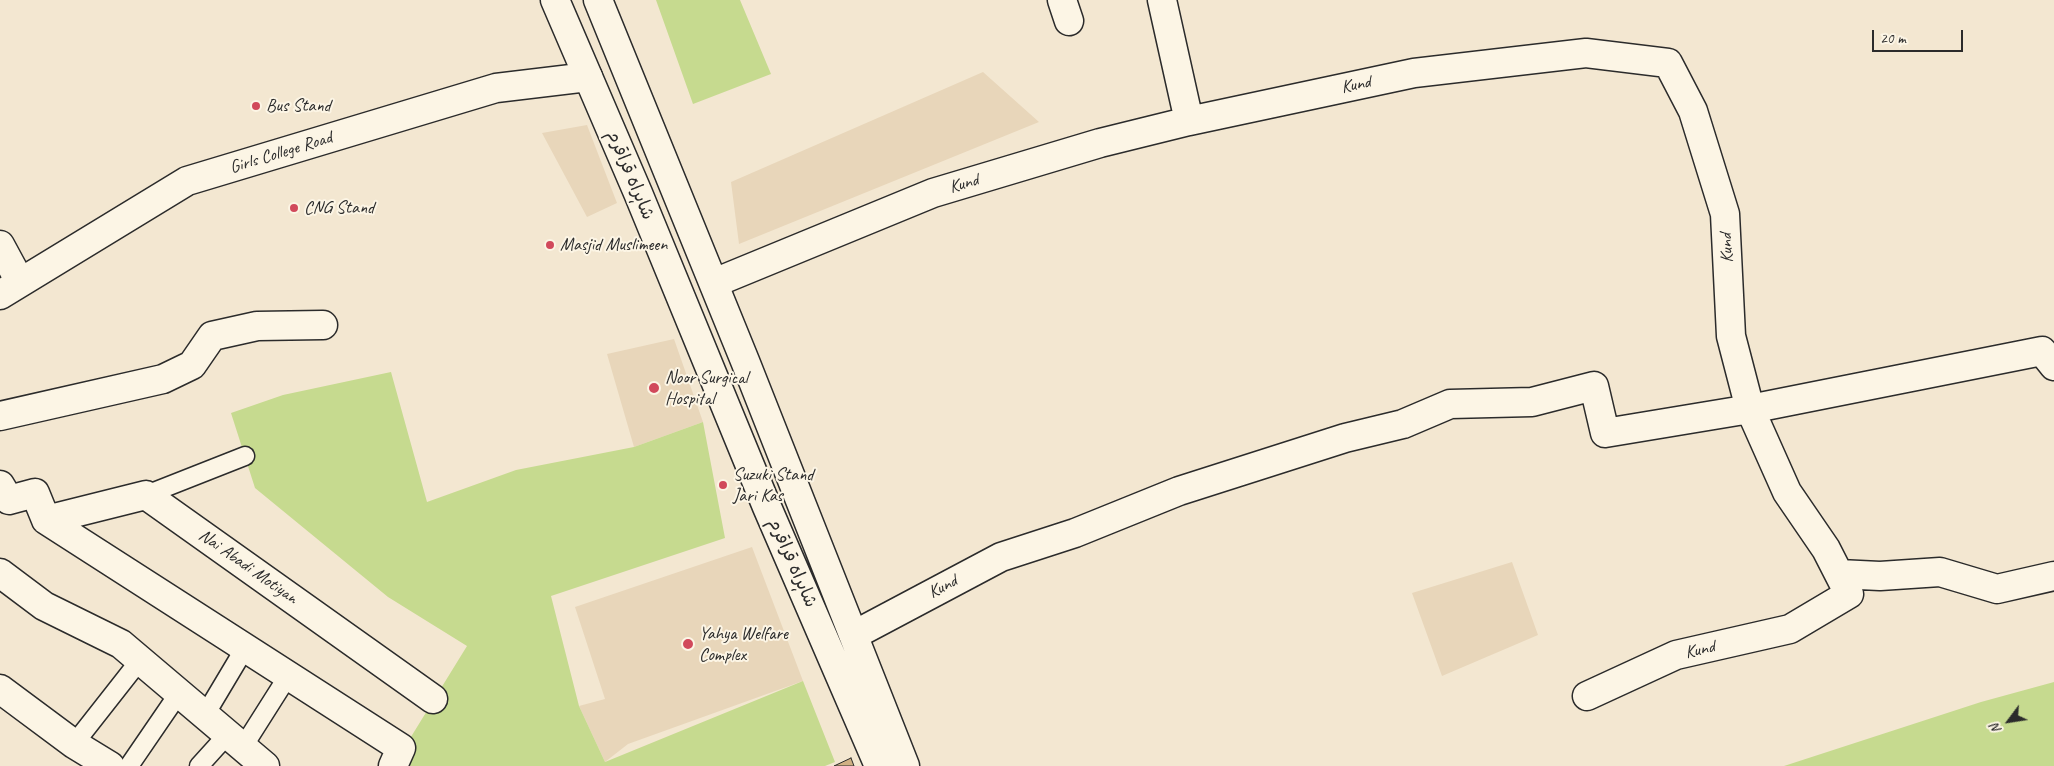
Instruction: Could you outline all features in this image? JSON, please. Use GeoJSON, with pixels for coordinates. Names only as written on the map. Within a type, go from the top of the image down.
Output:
{"type":"FeatureCollection","features":[{"type":"Feature","properties":{"kind":"main road","name":"شاہراہ قراقرم"},"geometry":{"type":"LineString","coordinates":[[555,0],[767,507],[879,766]]}},
{"type":"Feature","properties":{"kind":"main road","name":"شاہراہ قراقرم"},"geometry":{"type":"LineString","coordinates":[[598,0],[714,283],[906,766]]}},
{"type":"Feature","properties":{"kind":"main road"},"geometry":{"type":"LineString","coordinates":[[1162,0],[1189,121]]}},
{"type":"Feature","properties":{"kind":"main road","name":"Kund"},"geometry":{"type":"LineString","coordinates":[[714,283],[934,193],[1100,143],[1189,121],[1414,72],[1586,53],[1668,63],[1693,111],[1725,214],[1731,336],[1750,409],[1787,492],[1826,549],[1848,594],[1790,629],[1676,656],[1587,696]]}},
{"type":"Feature","properties":{"kind":"main road","name":"Girls College Road"},"geometry":{"type":"LineString","coordinates":[[10,288],[187,181],[496,88],[588,78]]}},
{"type":"Feature","properties":{"kind":"main road"},"geometry":{"type":"LineString","coordinates":[[0,245],[10,288]]}},
{"type":"Feature","properties":{"kind":"main road"},"geometry":{"type":"LineString","coordinates":[[0,416],[163,379],[192,365],[212,336],[257,326],[323,325]]}},
{"type":"Feature","properties":{"kind":"main road","name":"Kund"},"geometry":{"type":"LineString","coordinates":[[854,635],[1001,556],[1075,533],[1179,491],[1344,438],[1403,424],[1450,404],[1532,402],[1594,386],[1605,433],[1750,409],[2042,351],[2054,366]]}},
{"type":"Feature","properties":{"kind":"main road"},"geometry":{"type":"LineString","coordinates":[[0,485],[9,500],[34,493],[46,520],[402,748],[393,766]]}},
{"type":"Feature","properties":{"kind":"main road"},"geometry":{"type":"LineString","coordinates":[[46,520],[146,495]]}},
{"type":"Feature","properties":{"kind":"main road","name":"Nai Abadi Motiyan"},"geometry":{"type":"LineString","coordinates":[[146,495],[434,699]]}},
{"type":"Feature","properties":{"kind":"main road"},"geometry":{"type":"LineString","coordinates":[[1839,574],[1880,576],[1940,572],[1997,589],[2054,576]]}},
{"type":"Feature","properties":{"kind":"main road"},"geometry":{"type":"LineString","coordinates":[[0,573],[44,606],[121,644],[265,766]]}},
{"type":"Feature","properties":{"kind":"main road"},"geometry":{"type":"LineString","coordinates":[[0,689],[74,744],[110,766]]}},
{"type":"Feature","properties":{"kind":"lane"},"geometry":{"type":"LineString","coordinates":[[146,495],[245,456]]}},
{"type":"Feature","properties":{"kind":"lane"},"geometry":{"type":"LineString","coordinates":[[205,715],[245,648]]}},
{"type":"Feature","properties":{"kind":"lane"},"geometry":{"type":"LineString","coordinates":[[74,744],[140,660]]}},
{"type":"Feature","properties":{"kind":"lane"},"geometry":{"type":"LineString","coordinates":[[199,766],[236,741],[288,676]]}},
{"type":"Feature","properties":{"kind":"lane"},"geometry":{"type":"LineString","coordinates":[[128,766],[179,693]]}},
{"type":"Feature","properties":{"kind":"shaded area"},"geometry":{"type":"Polygon","coordinates":[[[983,72],[1039,122],[739,244],[731,182],[983,72]]]}},
{"type":"Feature","properties":{"kind":"shaded area"},"geometry":{"type":"Polygon","coordinates":[[[587,125],[617,203],[587,217],[542,133],[587,125]]]}},
{"type":"Feature","properties":{"kind":"shaded area","name":"Noor Surgical Hospital"},"geometry":{"type":"Polygon","coordinates":[[[674,339],[703,422],[634,447],[607,354],[674,339]]]}},
{"type":"Feature","properties":{"kind":"shaded area","name":"Yahya Welfare Complex"},"geometry":{"type":"Polygon","coordinates":[[[752,547],[803,681],[628,744],[605,762],[579,706],[605,699],[575,607],[752,547]]]}},
{"type":"Feature","properties":{"kind":"shaded area"},"geometry":{"type":"Polygon","coordinates":[[[1512,562],[1538,635],[1442,676],[1412,593],[1512,562]]]}},
{"type":"Feature","properties":{"kind":"green space"},"geometry":{"type":"Polygon","coordinates":[[[656,0],[740,0],[771,74],[693,104],[656,0]]]}},
{"type":"Feature","properties":{"kind":"green space"},"geometry":{"type":"Polygon","coordinates":[[[391,372],[427,502],[516,470],[634,447],[703,422],[725,538],[551,596],[579,706],[605,762],[803,681],[835,762],[825,766],[393,766],[467,646],[388,597],[255,488],[231,413],[283,395],[391,372]]]}},
{"type":"Feature","properties":{"kind":"green space"},"geometry":{"type":"Polygon","coordinates":[[[2054,682],[2054,766],[1784,766],[1981,702],[2054,682]]]}},
{"type":"Feature","properties":{"kind":"building"},"geometry":{"type":"Polygon","coordinates":[[[851,758],[854,766],[834,766],[851,758]]]}},
{"type":"Feature","properties":{"kind":"place","name":"Bus Stand"},"geometry":{"type":"Point","coordinates":[256,106]}},
{"type":"Feature","properties":{"kind":"place","name":"CNG Stand"},"geometry":{"type":"Point","coordinates":[294,208]}},
{"type":"Feature","properties":{"kind":"place","name":"Masjid Muslimeen"},"geometry":{"type":"Point","coordinates":[550,245]}},
{"type":"Feature","properties":{"kind":"place","name":"Noor Surgical Hospital"},"geometry":{"type":"Point","coordinates":[654,388]}},
{"type":"Feature","properties":{"kind":"place","name":"Suzuki Stand Jari Kas"},"geometry":{"type":"Point","coordinates":[723,485]}},
{"type":"Feature","properties":{"kind":"place","name":"Yahya Welfare Complex"},"geometry":{"type":"Point","coordinates":[688,644]}}]}
